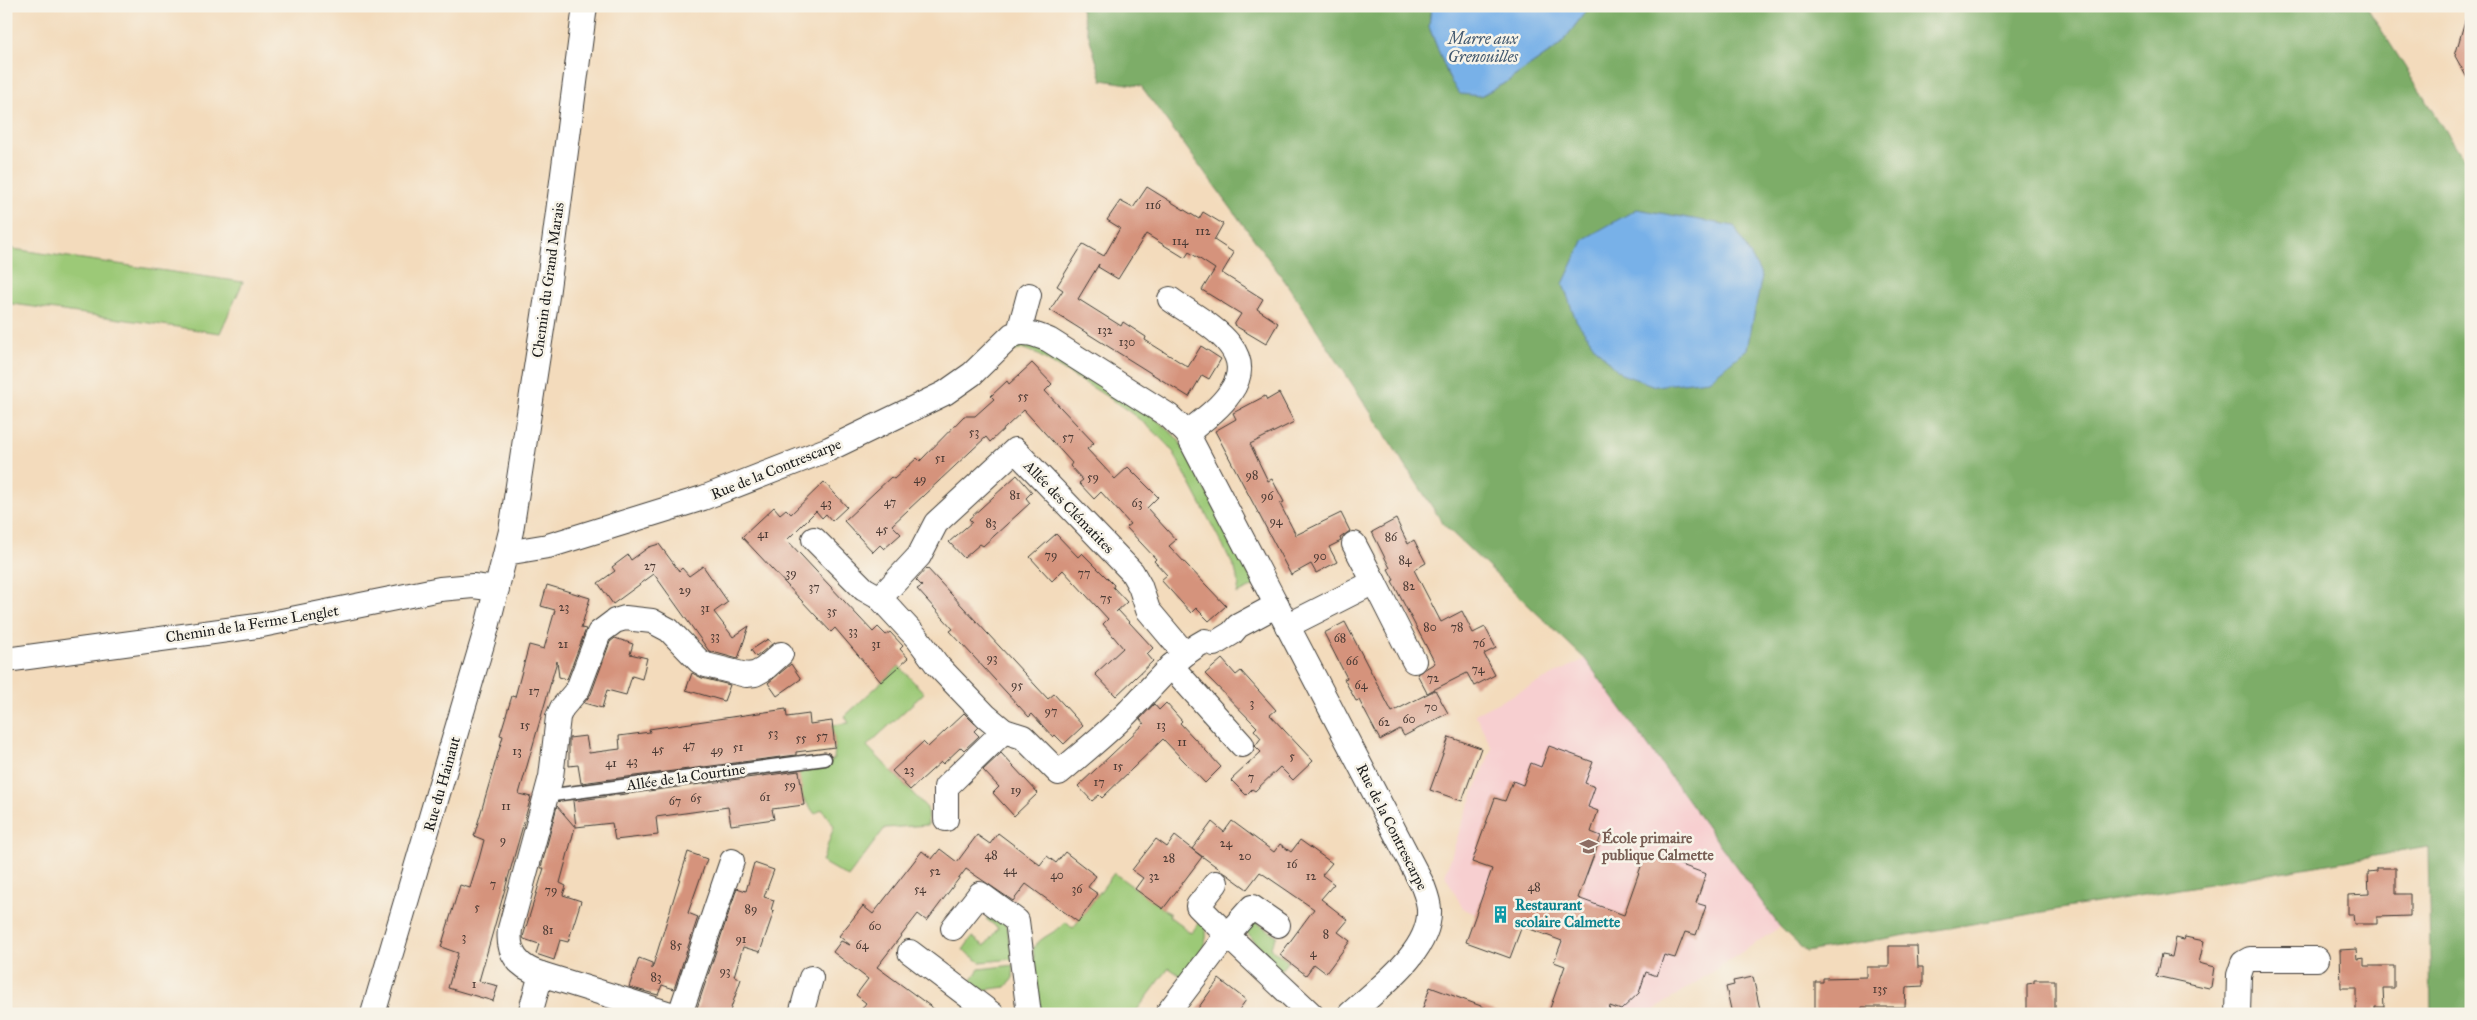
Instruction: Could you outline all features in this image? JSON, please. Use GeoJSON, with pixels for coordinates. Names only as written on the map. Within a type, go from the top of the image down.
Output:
{"type":"FeatureCollection","features":[{"type":"Feature","properties":{"kind":"street","name":"Chemin du Grand Marais"},"geometry":{"type":"LineString","coordinates":[[506,553],[547,296],[585,6]]}},
{"type":"Feature","properties":{"kind":"street"},"geometry":{"type":"LineString","coordinates":[[1019,332],[1029,295]]}},
{"type":"Feature","properties":{"kind":"street"},"geometry":{"type":"LineString","coordinates":[[1170,299],[1228,340],[1236,353],[1239,365],[1238,377],[1231,392],[1187,433]]}},
{"type":"Feature","properties":{"kind":"street","name":"Rue de la Contrescarpe"},"geometry":{"type":"LineString","coordinates":[[506,553],[548,546],[703,498],[830,449],[945,393],[972,374],[1008,339],[1019,332],[1029,333],[1049,340],[1170,416],[1187,433],[1417,875],[1429,910],[1425,934],[1413,955],[1350,1014]]}},
{"type":"Feature","properties":{"kind":"street","name":"Allée des Clématites"},"geometry":{"type":"LineString","coordinates":[[880,598],[920,556],[936,523],[1014,450],[1132,572],[1140,586],[1148,610],[1178,660],[1242,745]]}},
{"type":"Feature","properties":{"kind":"street"},"geometry":{"type":"LineString","coordinates":[[814,539],[864,589],[880,598],[918,639],[942,671],[986,716],[1004,731],[1023,737],[1059,773],[1124,716],[1178,660],[1205,641],[1214,644],[1232,633],[1238,626],[1277,604]]}},
{"type":"Feature","properties":{"kind":"street"},"geometry":{"type":"LineString","coordinates":[[1354,544],[1414,661]]}},
{"type":"Feature","properties":{"kind":"street","name":"Rue du Hainaut"},"geometry":{"type":"LineString","coordinates":[[373,1014],[428,831],[506,553]]}},
{"type":"Feature","properties":{"kind":"street"},"geometry":{"type":"LineString","coordinates":[[1288,626],[1374,582]]}},
{"type":"Feature","properties":{"kind":"street","name":"Chemin de la Ferme Lenglet"},"geometry":{"type":"LineString","coordinates":[[6,660],[257,626],[440,589],[472,586],[497,589]]}},
{"type":"Feature","properties":{"kind":"street"},"geometry":{"type":"LineString","coordinates":[[670,1014],[541,974],[519,962],[512,955],[509,938],[546,796],[553,764],[558,717],[562,708],[578,689],[595,639],[606,626],[625,618],[652,620],[669,630],[699,661],[738,674],[755,674],[781,654]]}},
{"type":"Feature","properties":{"kind":"street"},"geometry":{"type":"LineString","coordinates":[[946,819],[946,787],[1004,731]]}},
{"type":"Feature","properties":{"kind":"street"},"geometry":{"type":"LineString","coordinates":[[680,1014],[732,861]]}},
{"type":"Feature","properties":{"kind":"street"},"geometry":{"type":"LineString","coordinates":[[1216,883],[1198,906],[1310,1014]]}},
{"type":"Feature","properties":{"kind":"street"},"geometry":{"type":"LineString","coordinates":[[954,928],[980,894],[1018,921],[1028,1014]]}},
{"type":"Feature","properties":{"kind":"street"},"geometry":{"type":"LineString","coordinates":[[1167,1014],[1226,935],[1252,907],[1278,925]]}},
{"type":"Feature","properties":{"kind":"street"},"geometry":{"type":"LineString","coordinates":[[910,952],[992,1014]]}},
{"type":"Feature","properties":{"kind":"street"},"geometry":{"type":"LineString","coordinates":[[2238,1014],[2239,975],[2243,963],[2250,959],[2317,959]]}},
{"type":"Feature","properties":{"kind":"street"},"geometry":{"type":"LineString","coordinates":[[530,1014],[541,974]]}},
{"type":"Feature","properties":{"kind":"street"},"geometry":{"type":"LineString","coordinates":[[800,1014],[811,978]]}},
{"type":"Feature","properties":{"kind":"lane","name":"Allée de la Courtine"},"geometry":{"type":"LineString","coordinates":[[546,796],[825,758]]}},
{"type":"Feature","properties":{"kind":"shaded area","name":"École primaire publique Calmette"},"geometry":{"type":"Polygon","coordinates":[[[1585,659],[1780,927],[1648,1014],[1548,1014],[1558,986],[1568,989],[1574,970],[1554,962],[1561,941],[1541,933],[1544,924],[1525,917],[1510,958],[1466,942],[1476,914],[1463,909],[1445,875],[1463,820],[1492,748],[1475,714],[1585,659]]]}},
{"type":"Feature","properties":{"kind":"green space"},"geometry":{"type":"Polygon","coordinates":[[[1080,6],[1431,6],[1429,27],[1450,80],[1480,96],[1505,83],[1560,45],[1590,6],[2366,6],[2471,170],[2471,1014],[2431,1014],[2428,847],[1806,952],[1780,927],[1585,659],[1444,525],[1287,284],[1141,86],[1102,80],[1080,6]]]}},
{"type":"Feature","properties":{"kind":"green space"},"geometry":{"type":"Polygon","coordinates":[[[6,248],[243,282],[220,333],[6,303],[6,248]]]}},
{"type":"Feature","properties":{"kind":"green space"},"geometry":{"type":"Polygon","coordinates":[[[1031,342],[1145,409],[1178,439],[1256,585],[1237,594],[1239,585],[1235,569],[1174,453],[1145,424],[1128,411],[1035,353],[1024,349],[1008,353],[1015,346],[1031,342]]]}},
{"type":"Feature","properties":{"kind":"green space"},"geometry":{"type":"Polygon","coordinates":[[[899,666],[924,693],[867,746],[927,808],[928,825],[885,828],[848,877],[822,862],[834,826],[822,809],[815,814],[802,797],[798,768],[825,765],[834,759],[835,747],[832,725],[849,723],[845,716],[899,666]]]}},
{"type":"Feature","properties":{"kind":"green space"},"geometry":{"type":"Polygon","coordinates":[[[1114,873],[1170,914],[1169,916],[1191,933],[1201,921],[1205,928],[1206,936],[1202,950],[1181,976],[1169,968],[1134,1014],[1041,1014],[1033,949],[1036,944],[1065,922],[1073,928],[1114,873]]]}},
{"type":"Feature","properties":{"kind":"green space"},"geometry":{"type":"Polygon","coordinates":[[[989,917],[1005,921],[1013,959],[980,962],[963,950],[972,937],[985,946],[998,928],[986,919],[989,917]]]}},
{"type":"Feature","properties":{"kind":"green space"},"geometry":{"type":"Polygon","coordinates":[[[1253,920],[1277,936],[1270,948],[1288,961],[1280,971],[1245,930],[1253,920]]]}},
{"type":"Feature","properties":{"kind":"green space"},"geometry":{"type":"Polygon","coordinates":[[[1014,965],[1013,978],[1006,987],[982,990],[970,982],[979,969],[1014,965]]]}},
{"type":"Feature","properties":{"kind":"water","name":"Marre aux Grenouilles"},"geometry":{"type":"Polygon","coordinates":[[[1431,6],[1590,6],[1560,45],[1505,83],[1480,96],[1460,94],[1450,80],[1429,27],[1431,6]]]}},
{"type":"Feature","properties":{"kind":"water"},"geometry":{"type":"Polygon","coordinates":[[[1637,209],[1734,226],[1762,276],[1747,349],[1709,380],[1655,386],[1621,374],[1595,347],[1576,320],[1563,284],[1584,239],[1637,209]]]}},
{"type":"Feature","properties":{"kind":"building"},"geometry":{"type":"Polygon","coordinates":[[[2466,17],[2471,17],[2471,85],[2455,56],[2466,17]]]}},
{"type":"Feature","properties":{"kind":"building"},"geometry":{"type":"Polygon","coordinates":[[[1147,187],[1199,219],[1203,212],[1223,224],[1214,240],[1234,253],[1222,273],[1263,299],[1257,309],[1278,323],[1266,344],[1234,325],[1241,314],[1202,290],[1215,269],[1189,252],[1185,258],[1146,234],[1118,279],[1098,267],[1099,264],[1078,299],[1121,326],[1123,322],[1146,337],[1145,340],[1188,367],[1201,346],[1221,359],[1209,379],[1202,375],[1189,397],[1050,310],[1063,290],[1057,286],[1083,244],[1104,256],[1120,228],[1107,220],[1120,201],[1133,208],[1147,187]]]}},
{"type":"Feature","properties":{"kind":"building"},"geometry":{"type":"Polygon","coordinates":[[[1032,363],[1052,384],[1045,391],[1094,443],[1087,449],[1115,479],[1128,467],[1158,497],[1147,508],[1176,540],[1169,546],[1226,606],[1209,621],[1196,608],[1191,613],[1161,580],[1167,575],[1154,561],[1156,559],[1126,527],[1130,524],[1101,492],[1094,499],[1079,483],[1083,480],[1070,466],[1072,463],[1024,410],[990,442],[986,437],[892,525],[901,534],[884,549],[880,545],[873,552],[844,521],[891,477],[894,479],[917,458],[920,461],[964,416],[975,416],[994,399],[991,396],[1007,381],[1009,384],[1032,363]]]}},
{"type":"Feature","properties":{"kind":"building"},"geometry":{"type":"Polygon","coordinates":[[[1279,393],[1294,422],[1250,444],[1268,481],[1272,479],[1284,502],[1280,504],[1296,535],[1341,513],[1350,531],[1340,538],[1341,541],[1329,547],[1337,562],[1316,573],[1311,564],[1291,575],[1215,431],[1236,419],[1233,413],[1265,396],[1267,400],[1279,393]]]}},
{"type":"Feature","properties":{"kind":"building"},"geometry":{"type":"Polygon","coordinates":[[[1017,475],[1032,492],[1026,498],[1030,503],[983,546],[980,544],[964,558],[949,542],[972,522],[969,519],[1017,475]]]}},
{"type":"Feature","properties":{"kind":"building"},"geometry":{"type":"Polygon","coordinates":[[[824,482],[847,507],[832,521],[826,514],[822,518],[816,511],[787,540],[873,632],[878,627],[886,635],[890,632],[903,646],[900,649],[908,658],[881,682],[835,628],[831,632],[742,537],[774,507],[780,514],[786,509],[791,514],[824,482]]]}},
{"type":"Feature","properties":{"kind":"building"},"geometry":{"type":"Polygon","coordinates":[[[1396,519],[1408,544],[1414,540],[1426,563],[1414,570],[1441,622],[1462,611],[1473,633],[1485,627],[1496,648],[1484,654],[1495,675],[1474,686],[1467,673],[1427,693],[1417,674],[1435,663],[1392,581],[1394,580],[1388,569],[1390,568],[1372,532],[1396,519]]]}},
{"type":"Feature","properties":{"kind":"building"},"geometry":{"type":"Polygon","coordinates":[[[1056,534],[1078,557],[1082,553],[1114,585],[1113,587],[1127,602],[1118,610],[1153,648],[1147,654],[1153,661],[1116,696],[1095,674],[1123,648],[1103,624],[1108,619],[1063,570],[1052,581],[1030,557],[1056,534]]]}},
{"type":"Feature","properties":{"kind":"building"},"geometry":{"type":"Polygon","coordinates":[[[659,544],[679,571],[682,568],[689,576],[703,566],[728,602],[714,612],[733,637],[749,626],[738,659],[709,651],[654,574],[613,604],[598,583],[615,571],[612,567],[628,555],[631,560],[649,547],[659,544]]]}},
{"type":"Feature","properties":{"kind":"building"},"geometry":{"type":"Polygon","coordinates":[[[927,568],[1048,699],[1054,694],[1083,726],[1064,744],[1055,735],[1053,737],[1032,714],[1029,717],[950,631],[953,629],[917,589],[922,586],[916,580],[927,568]]]}},
{"type":"Feature","properties":{"kind":"building"},"geometry":{"type":"Polygon","coordinates":[[[547,585],[590,598],[581,628],[586,629],[567,679],[559,677],[557,661],[519,794],[531,797],[479,981],[498,986],[493,1001],[448,988],[458,953],[441,947],[460,885],[470,888],[479,859],[484,840],[474,836],[503,736],[500,735],[512,696],[515,697],[529,645],[544,649],[555,610],[541,606],[547,585]]]}},
{"type":"Feature","properties":{"kind":"building"},"geometry":{"type":"Polygon","coordinates":[[[1345,622],[1392,712],[1435,690],[1448,713],[1404,736],[1400,729],[1380,740],[1359,700],[1356,701],[1344,679],[1347,678],[1324,633],[1345,622]]]}},
{"type":"Feature","properties":{"kind":"building"},"geometry":{"type":"Polygon","coordinates":[[[615,638],[633,644],[630,654],[647,658],[642,679],[632,676],[626,695],[607,690],[602,708],[584,703],[591,694],[610,642],[615,638]]]}},
{"type":"Feature","properties":{"kind":"building"},"geometry":{"type":"Polygon","coordinates":[[[768,639],[772,644],[756,657],[751,650],[768,639]]]}},
{"type":"Feature","properties":{"kind":"building"},"geometry":{"type":"Polygon","coordinates":[[[1222,659],[1236,675],[1241,671],[1276,710],[1270,715],[1313,761],[1293,780],[1280,767],[1255,791],[1252,789],[1246,795],[1231,780],[1261,752],[1255,746],[1261,738],[1254,730],[1257,727],[1205,674],[1222,659]]]}},
{"type":"Feature","properties":{"kind":"building"},"geometry":{"type":"Polygon","coordinates":[[[791,664],[801,679],[777,696],[768,683],[791,664]]]}},
{"type":"Feature","properties":{"kind":"building"},"geometry":{"type":"Polygon","coordinates":[[[692,673],[702,678],[730,685],[724,701],[686,690],[692,673]]]}},
{"type":"Feature","properties":{"kind":"building"},"geometry":{"type":"Polygon","coordinates":[[[1166,703],[1182,721],[1180,723],[1221,767],[1205,783],[1163,739],[1102,798],[1099,795],[1092,801],[1078,786],[1144,724],[1140,719],[1154,704],[1159,710],[1166,703]]]}},
{"type":"Feature","properties":{"kind":"building"},"geometry":{"type":"Polygon","coordinates":[[[786,709],[787,717],[809,714],[810,724],[832,721],[835,747],[796,752],[796,755],[581,783],[578,765],[569,766],[569,738],[586,736],[589,753],[620,749],[619,736],[650,732],[649,729],[786,709]]]}},
{"type":"Feature","properties":{"kind":"building"},"geometry":{"type":"Polygon","coordinates":[[[964,713],[978,727],[974,731],[979,736],[964,750],[961,747],[943,764],[941,762],[910,790],[892,771],[923,742],[928,747],[964,713]]]}},
{"type":"Feature","properties":{"kind":"building"},"geometry":{"type":"Polygon","coordinates":[[[1449,737],[1481,748],[1462,801],[1430,790],[1449,737]]]}},
{"type":"Feature","properties":{"kind":"building"},"geometry":{"type":"Polygon","coordinates":[[[1549,746],[1593,762],[1585,783],[1595,787],[1588,807],[1598,811],[1591,832],[1601,836],[1578,898],[1624,915],[1646,852],[1706,874],[1696,903],[1706,906],[1696,935],[1685,932],[1675,958],[1664,955],[1657,976],[1646,972],[1639,993],[1621,1010],[1610,1006],[1608,1014],[1548,1014],[1565,966],[1554,962],[1562,941],[1522,926],[1510,958],[1466,942],[1492,869],[1472,862],[1495,798],[1505,801],[1513,781],[1523,785],[1531,763],[1541,767],[1549,746]]]}},
{"type":"Feature","properties":{"kind":"building"},"geometry":{"type":"Polygon","coordinates":[[[1001,753],[1038,793],[1014,816],[993,793],[999,787],[983,770],[1001,753]]]}},
{"type":"Feature","properties":{"kind":"building"},"geometry":{"type":"Polygon","coordinates":[[[799,771],[804,805],[772,809],[774,819],[731,825],[728,807],[656,817],[658,835],[615,840],[612,823],[576,827],[573,801],[799,771]]]}},
{"type":"Feature","properties":{"kind":"building"},"geometry":{"type":"Polygon","coordinates":[[[557,806],[575,827],[560,883],[566,886],[563,895],[581,901],[568,942],[560,940],[554,960],[536,954],[539,944],[523,937],[544,868],[541,868],[557,806]]]}},
{"type":"Feature","properties":{"kind":"building"},"geometry":{"type":"Polygon","coordinates":[[[1232,821],[1274,852],[1280,844],[1291,852],[1300,840],[1332,863],[1322,875],[1334,884],[1321,899],[1348,920],[1338,932],[1350,941],[1326,973],[1314,964],[1306,975],[1280,955],[1314,909],[1260,872],[1247,889],[1192,849],[1212,822],[1224,832],[1232,821]]]}},
{"type":"Feature","properties":{"kind":"building"},"geometry":{"type":"Polygon","coordinates":[[[998,833],[1040,865],[1047,856],[1056,863],[1065,852],[1096,876],[1088,887],[1098,894],[1078,922],[1026,884],[1013,901],[966,869],[927,921],[918,914],[877,967],[941,1014],[858,1014],[866,1003],[856,995],[868,979],[833,952],[841,941],[850,945],[839,936],[863,906],[873,914],[922,851],[932,859],[940,849],[957,862],[977,835],[990,844],[998,833]]]}},
{"type":"Feature","properties":{"kind":"building"},"geometry":{"type":"Polygon","coordinates":[[[1175,836],[1202,857],[1163,909],[1135,889],[1143,878],[1132,870],[1156,839],[1167,847],[1175,836]]]}},
{"type":"Feature","properties":{"kind":"building"},"geometry":{"type":"Polygon","coordinates":[[[688,852],[707,859],[688,913],[698,917],[674,989],[662,985],[658,995],[629,987],[639,958],[652,963],[652,969],[688,852]]]}},
{"type":"Feature","properties":{"kind":"building"},"geometry":{"type":"Polygon","coordinates":[[[754,863],[774,870],[764,897],[774,900],[771,910],[774,911],[760,952],[743,947],[734,976],[741,979],[729,1014],[695,1014],[737,888],[746,891],[754,863]]]}},
{"type":"Feature","properties":{"kind":"building"},"geometry":{"type":"Polygon","coordinates":[[[2377,868],[2396,868],[2396,894],[2410,894],[2410,916],[2377,917],[2377,924],[2354,924],[2353,914],[2348,914],[2348,895],[2369,894],[2368,872],[2377,871],[2377,868]]]}},
{"type":"Feature","properties":{"kind":"building"},"geometry":{"type":"Polygon","coordinates":[[[2185,937],[2204,941],[2199,963],[2214,967],[2211,987],[2209,988],[2156,976],[2161,955],[2172,957],[2176,938],[2184,940],[2185,937]]]}},
{"type":"Feature","properties":{"kind":"building"},"geometry":{"type":"Polygon","coordinates":[[[1889,946],[1917,946],[1918,967],[1923,967],[1923,986],[1906,987],[1905,1007],[1862,1007],[1861,1014],[1815,1014],[1815,982],[1823,982],[1823,978],[1867,977],[1867,967],[1889,967],[1889,946]]]}},
{"type":"Feature","properties":{"kind":"building"},"geometry":{"type":"Polygon","coordinates":[[[2356,949],[2357,959],[2364,958],[2364,966],[2394,966],[2394,988],[2383,988],[2384,1007],[2375,1007],[2375,1011],[2356,1012],[2356,988],[2341,988],[2340,950],[2356,949]]]}},
{"type":"Feature","properties":{"kind":"building"},"geometry":{"type":"Polygon","coordinates":[[[1753,977],[1761,1014],[1732,1014],[1726,987],[1734,985],[1733,981],[1753,977]]]}},
{"type":"Feature","properties":{"kind":"building"},"geometry":{"type":"Polygon","coordinates":[[[1219,979],[1246,1000],[1236,1014],[1194,1014],[1219,979]]]}},
{"type":"Feature","properties":{"kind":"building"},"geometry":{"type":"Polygon","coordinates":[[[2034,980],[2055,980],[2055,1014],[2027,1014],[2027,984],[2034,983],[2034,980]]]}},
{"type":"Feature","properties":{"kind":"building"},"geometry":{"type":"Polygon","coordinates":[[[1430,987],[1497,1012],[1497,1014],[1421,1014],[1430,987]]]}},
{"type":"Feature","properties":{"kind":"place","name":"École primaire publique Calmette"},"geometry":{"type":"Point","coordinates":[1588,847]}},
{"type":"Feature","properties":{"kind":"place","name":"Restaurant scolaire Calmette"},"geometry":{"type":"Point","coordinates":[1501,914]}}]}
